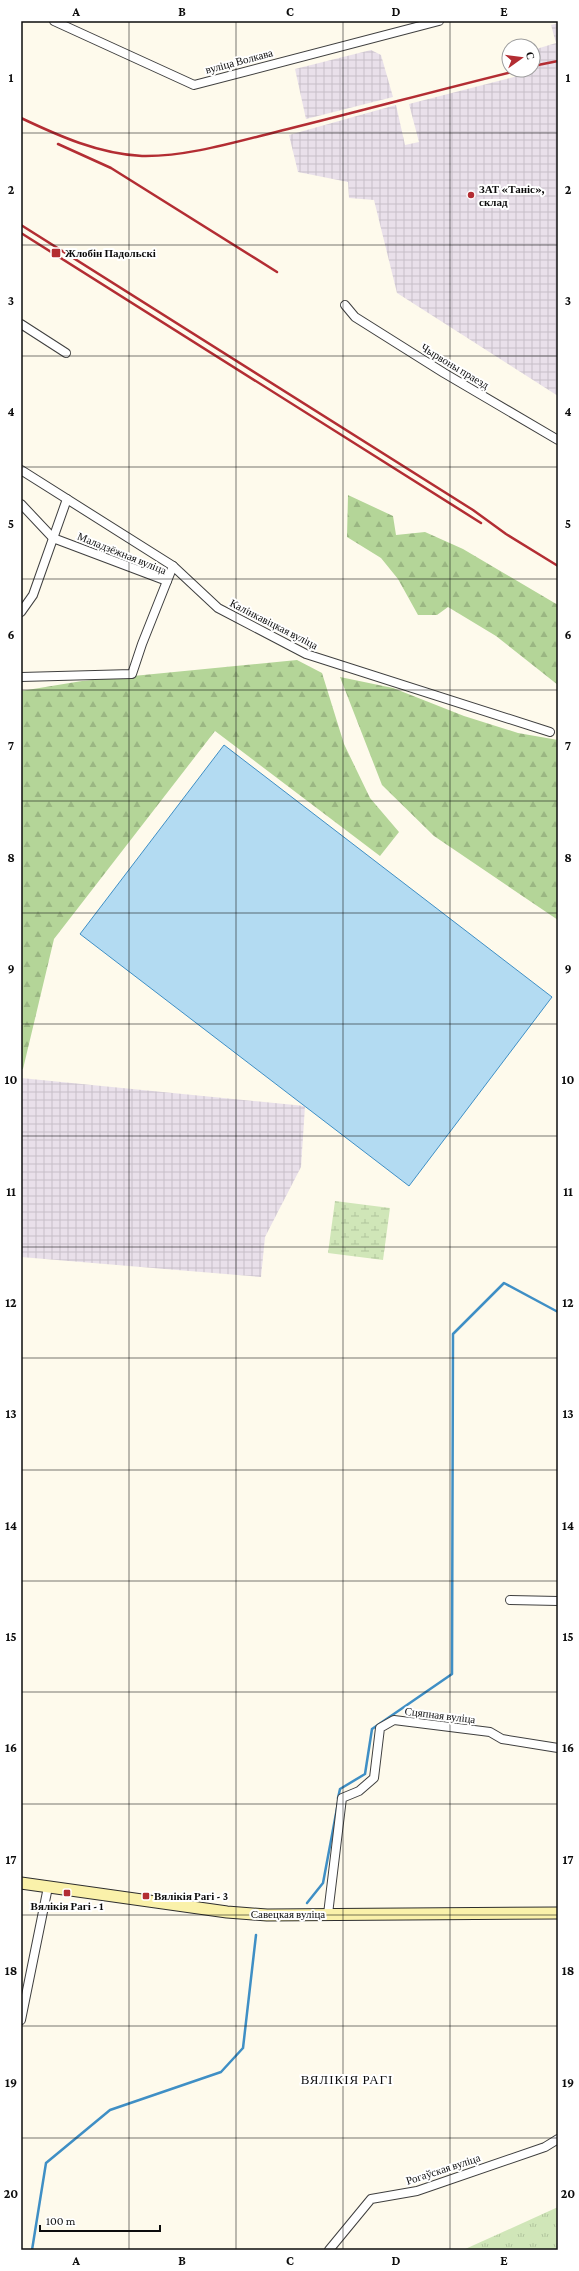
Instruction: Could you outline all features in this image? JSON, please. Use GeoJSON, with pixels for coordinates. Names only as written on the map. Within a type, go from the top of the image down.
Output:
{"type":"FeatureCollection","features":[{"type":"Feature","properties":{"kind":"main road","name":"Савецкая вуліца"},"geometry":{"type":"LineString","coordinates":[[21,1883],[227,1912],[267,1915],[558,1912]]}},
{"type":"Feature","properties":{"kind":"street","name":"вуліца Волкава"},"geometry":{"type":"LineString","coordinates":[[54,21],[194,85],[439,21]]}},
{"type":"Feature","properties":{"kind":"street","name":"Чырвоны праезд"},"geometry":{"type":"LineString","coordinates":[[345,305],[356,318],[393,342],[558,440]]}},
{"type":"Feature","properties":{"kind":"street"},"geometry":{"type":"LineString","coordinates":[[21,324],[66,353]]}},
{"type":"Feature","properties":{"kind":"street","name":"Калінкавіцкая вуліца"},"geometry":{"type":"LineString","coordinates":[[21,470],[173,566],[218,608],[306,654],[550,732]]}},
{"type":"Feature","properties":{"kind":"street"},"geometry":{"type":"LineString","coordinates":[[21,612],[33,595],[67,499]]}},
{"type":"Feature","properties":{"kind":"street","name":"Маладзёжная вуліца"},"geometry":{"type":"LineString","coordinates":[[21,504],[53,538],[167,580],[132,674],[21,677]]}},
{"type":"Feature","properties":{"kind":"street"},"geometry":{"type":"LineString","coordinates":[[167,580],[173,566]]}},
{"type":"Feature","properties":{"kind":"street"},"geometry":{"type":"LineString","coordinates":[[510,1600],[558,1601]]}},
{"type":"Feature","properties":{"kind":"street","name":"Сцяпная вуліца"},"geometry":{"type":"LineString","coordinates":[[328,1914],[342,1798],[359,1792],[374,1778],[380,1728],[394,1720],[490,1732],[502,1739],[558,1748]]}},
{"type":"Feature","properties":{"kind":"street"},"geometry":{"type":"LineString","coordinates":[[21,2020],[48,1887]]}},
{"type":"Feature","properties":{"kind":"street","name":"Рогаўская вуліца"},"geometry":{"type":"LineString","coordinates":[[329,2250],[371,2199],[417,2191],[545,2147],[558,2139]]}},
{"type":"Feature","properties":{"kind":"shaded area"},"geometry":{"type":"Polygon","coordinates":[[[558,23],[558,396],[397,293],[374,200],[349,198],[348,182],[298,172],[289,135],[396,105],[405,145],[419,142],[409,104],[510,78],[541,78],[541,48],[556,43],[551,25],[558,23]]]}},
{"type":"Feature","properties":{"kind":"shaded area"},"geometry":{"type":"Polygon","coordinates":[[[371,50],[381,55],[393,97],[306,119],[295,69],[371,50]]]}},
{"type":"Feature","properties":{"kind":"shaded area"},"geometry":{"type":"Polygon","coordinates":[[[21,1078],[305,1106],[301,1167],[265,1237],[261,1277],[21,1257],[21,1078]]]}},
{"type":"Feature","properties":{"kind":"green space"},"geometry":{"type":"Polygon","coordinates":[[[348,495],[393,516],[396,535],[425,532],[463,549],[558,605],[558,685],[496,636],[448,607],[437,615],[418,615],[398,579],[381,558],[347,537],[348,495]]]}},
{"type":"Feature","properties":{"kind":"green space"},"geometry":{"type":"Polygon","coordinates":[[[297,660],[322,673],[344,744],[370,798],[399,832],[380,856],[215,731],[54,939],[23,1069],[21,1069],[21,691],[82,681],[297,660]]]}},
{"type":"Feature","properties":{"kind":"green space"},"geometry":{"type":"Polygon","coordinates":[[[340,677],[393,688],[464,716],[518,733],[558,740],[558,920],[434,836],[382,785],[340,677]]]}},
{"type":"Feature","properties":{"kind":"green space"},"geometry":{"type":"Polygon","coordinates":[[[335,1201],[390,1208],[383,1260],[328,1253],[335,1201]]]}},
{"type":"Feature","properties":{"kind":"green space"},"geometry":{"type":"Polygon","coordinates":[[[558,2207],[558,2250],[463,2250],[558,2207]]]}},
{"type":"Feature","properties":{"kind":"water"},"geometry":{"type":"Polygon","coordinates":[[[224,745],[552,997],[409,1186],[80,934],[224,745]]]}},
{"type":"Feature","properties":{"kind":"waterway"},"geometry":{"type":"LineString","coordinates":[[338,1798],[340,1789],[365,1774],[372,1729],[452,1674],[453,1334],[504,1283],[558,1312]]}},
{"type":"Feature","properties":{"kind":"waterway"},"geometry":{"type":"LineString","coordinates":[[307,1903],[323,1883],[338,1803]]}},
{"type":"Feature","properties":{"kind":"waterway"},"geometry":{"type":"LineString","coordinates":[[32,2250],[46,2163],[110,2110],[221,2072],[243,2048],[256,1935]]}},
{"type":"Feature","properties":{"kind":"railway"},"geometry":{"type":"LineString","coordinates":[[541,64],[558,61]]}},
{"type":"Feature","properties":{"kind":"railway"},"geometry":{"type":"LineString","coordinates":[[21,118],[95,148],[126,155],[160,156],[197,151],[234,143],[501,75]]}},
{"type":"Feature","properties":{"kind":"railway"},"geometry":{"type":"LineString","coordinates":[[58,144],[111,168],[277,272]]}},
{"type":"Feature","properties":{"kind":"railway"},"geometry":{"type":"LineString","coordinates":[[21,225],[473,510],[506,534],[558,566]]}},
{"type":"Feature","properties":{"kind":"railway"},"geometry":{"type":"LineString","coordinates":[[21,233],[481,523]]}},
{"type":"Feature","properties":{"kind":"place","name":"ЗАТ «Таніс», склад"},"geometry":{"type":"Point","coordinates":[471,195]}},
{"type":"Feature","properties":{"kind":"place","name":"Жлобін Падольскі"},"geometry":{"type":"Point","coordinates":[56,253]}},
{"type":"Feature","properties":{"kind":"place","name":"Вялікія Рагі - 1"},"geometry":{"type":"Point","coordinates":[67,1893]}},
{"type":"Feature","properties":{"kind":"place","name":"Вялікія Рагі - 3"},"geometry":{"type":"Point","coordinates":[146,1896]}},
{"type":"Feature","properties":{"kind":"district","name":"ВЯЛІКІЯ РАГІ"},"geometry":{"type":"Point","coordinates":[347,2079]}}]}
